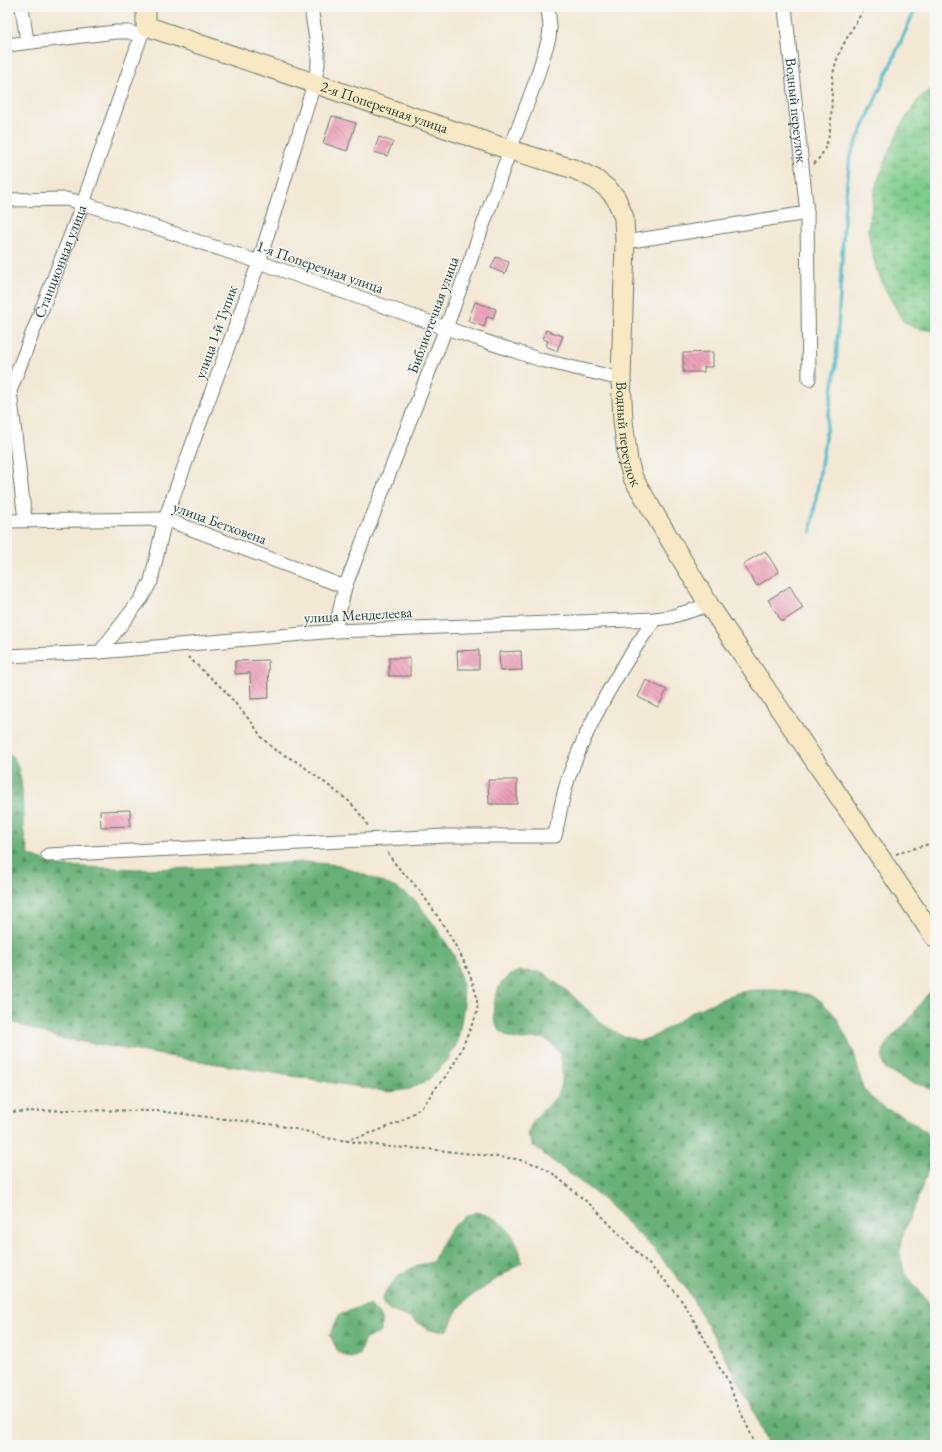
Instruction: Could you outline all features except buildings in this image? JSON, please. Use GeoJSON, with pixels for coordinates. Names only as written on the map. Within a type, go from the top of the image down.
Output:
{"type":"FeatureCollection","features":[{"type":"Feature","properties":{"kind":"street"},"geometry":{"type":"LineString","coordinates":[[22,7],[26,42]]}},
{"type":"Feature","properties":{"kind":"street","name":"Станционная улица"},"geometry":{"type":"LineString","coordinates":[[25,520],[10,391],[83,203],[144,31],[146,7]]}},
{"type":"Feature","properties":{"kind":"street","name":"улица 1-й Тупик"},"geometry":{"type":"LineString","coordinates":[[100,652],[141,599],[149,586],[165,519],[259,262],[314,84],[318,65],[318,53],[311,7]]}},
{"type":"Feature","properties":{"kind":"street","name":"Библиотечная улица"},"geometry":{"type":"LineString","coordinates":[[335,631],[345,587],[446,328],[536,80],[549,38],[550,27],[548,7]]}},
{"type":"Feature","properties":{"kind":"street","name":"Водный переулок"},"geometry":{"type":"LineString","coordinates":[[785,7],[807,213],[809,379]]}},
{"type":"Feature","properties":{"kind":"street","name":"2-я Поперечная улица"},"geometry":{"type":"LineString","coordinates":[[7,45],[116,32],[144,31],[314,84],[510,150],[574,169],[595,179],[608,189],[616,198]]}},
{"type":"Feature","properties":{"kind":"street","name":"Водный переулок"},"geometry":{"type":"LineString","coordinates":[[616,198],[624,218],[625,242],[621,379],[623,421],[628,461],[633,478],[709,604],[935,938]]}},
{"type":"Feature","properties":{"kind":"street","name":"1-я Поперечная улица"},"geometry":{"type":"LineString","coordinates":[[7,200],[66,199],[83,203],[259,262],[541,360],[621,379]]}},
{"type":"Feature","properties":{"kind":"street"},"geometry":{"type":"LineString","coordinates":[[625,242],[807,213]]}},
{"type":"Feature","properties":{"kind":"street","name":"улица Бетховена"},"geometry":{"type":"LineString","coordinates":[[7,522],[25,520],[165,519],[345,587]]}},
{"type":"Feature","properties":{"kind":"street","name":"улица Менделеева"},"geometry":{"type":"LineString","coordinates":[[7,656],[100,652],[335,631],[655,619],[670,617],[709,604]]}},
{"type":"Feature","properties":{"kind":"street"},"geometry":{"type":"LineString","coordinates":[[48,855],[446,836],[555,836],[568,780],[581,748],[608,690],[630,654],[655,619]]}},
{"type":"Feature","properties":{"kind":"path"},"geometry":{"type":"LineString","coordinates":[[803,174],[819,159],[826,144],[833,111],[834,70],[842,47],[865,7]]}},
{"type":"Feature","properties":{"kind":"path"},"geometry":{"type":"LineString","coordinates":[[175,645],[224,690],[254,724],[262,738],[274,750],[299,763],[350,802],[365,820],[393,863],[418,889],[438,916],[462,957],[476,994],[477,1012],[460,1053],[450,1072],[437,1086],[421,1108],[408,1117],[360,1137],[344,1140]]}},
{"type":"Feature","properties":{"kind":"path"},"geometry":{"type":"LineString","coordinates":[[881,858],[935,842]]}},
{"type":"Feature","properties":{"kind":"path"},"geometry":{"type":"LineString","coordinates":[[7,1112],[72,1110],[158,1111],[202,1118],[276,1126],[309,1132],[327,1138],[389,1147],[428,1149],[517,1159],[538,1165],[552,1174],[593,1207],[682,1300],[726,1380],[756,1445]]}},
{"type":"Feature","properties":{"kind":"green space"},"geometry":{"type":"Polygon","coordinates":[[[935,86],[935,331],[915,328],[903,321],[885,289],[876,268],[868,229],[876,186],[889,151],[902,124],[919,99],[935,86]]]}},
{"type":"Feature","properties":{"kind":"green space"},"geometry":{"type":"Polygon","coordinates":[[[7,751],[18,767],[22,789],[25,842],[29,855],[57,866],[135,869],[203,868],[306,862],[339,865],[396,888],[416,901],[454,955],[461,979],[464,1004],[458,1041],[447,1061],[429,1079],[410,1089],[390,1092],[58,1038],[7,1020],[7,751]]]}},
{"type":"Feature","properties":{"kind":"green space"},"geometry":{"type":"Polygon","coordinates":[[[519,971],[542,972],[566,990],[604,1025],[622,1036],[640,1041],[655,1036],[694,1011],[736,993],[753,990],[776,990],[807,994],[820,1000],[835,1015],[854,1053],[863,1088],[870,1097],[886,1109],[902,1115],[922,1129],[933,1140],[933,1157],[903,1233],[900,1252],[904,1272],[926,1299],[935,1315],[935,1445],[768,1445],[747,1396],[688,1291],[655,1250],[599,1196],[533,1146],[528,1134],[530,1127],[537,1116],[558,1095],[561,1089],[562,1062],[558,1051],[547,1040],[540,1038],[522,1040],[513,1039],[501,1032],[497,1027],[494,1007],[498,989],[506,978],[519,971]]]}},
{"type":"Feature","properties":{"kind":"green space"},"geometry":{"type":"Polygon","coordinates":[[[935,988],[935,1092],[924,1086],[910,1082],[885,1069],[883,1052],[889,1040],[906,1023],[925,998],[935,988]]]}},
{"type":"Feature","properties":{"kind":"green space"},"geometry":{"type":"Polygon","coordinates":[[[476,1212],[494,1219],[507,1229],[520,1252],[522,1262],[467,1299],[456,1312],[448,1330],[430,1330],[408,1317],[391,1311],[383,1304],[382,1298],[387,1289],[399,1275],[418,1265],[433,1262],[444,1238],[454,1226],[460,1220],[476,1212]]]}},
{"type":"Feature","properties":{"kind":"green space"},"geometry":{"type":"Polygon","coordinates":[[[370,1305],[381,1317],[381,1332],[364,1340],[359,1355],[351,1358],[338,1352],[330,1335],[339,1315],[356,1308],[370,1305]]]}},
{"type":"Feature","properties":{"kind":"waterway"},"geometry":{"type":"LineString","coordinates":[[811,532],[836,365],[845,202],[850,157],[916,7]]}}]}
